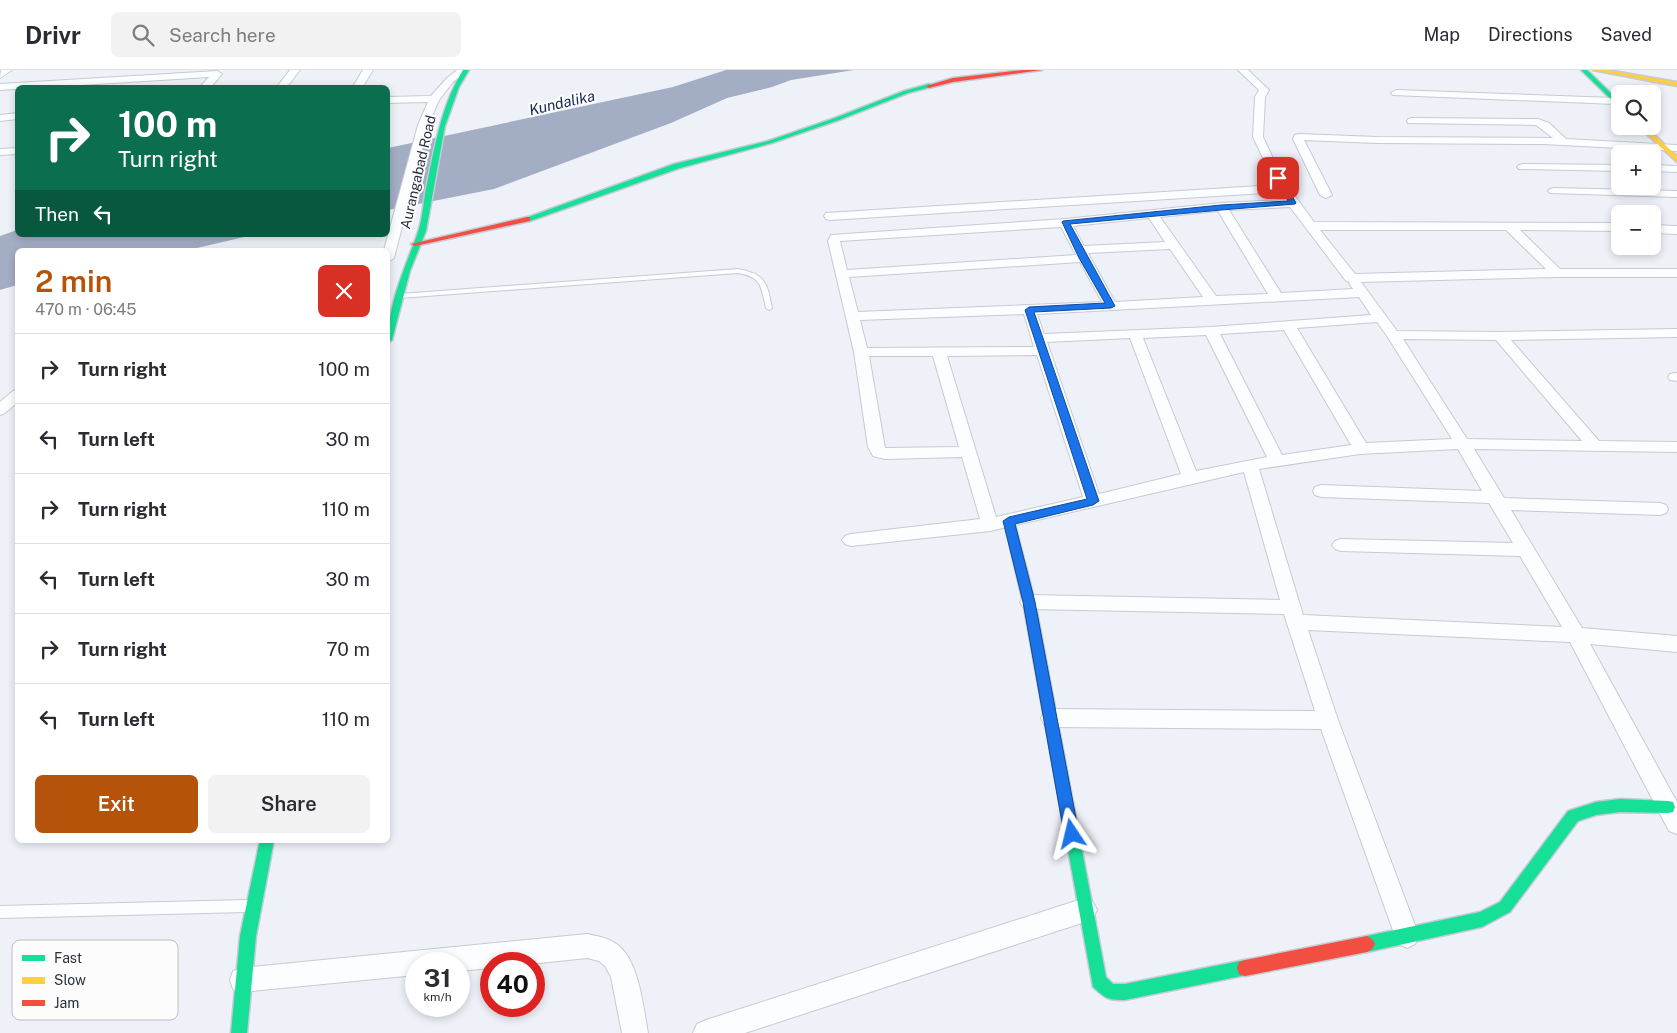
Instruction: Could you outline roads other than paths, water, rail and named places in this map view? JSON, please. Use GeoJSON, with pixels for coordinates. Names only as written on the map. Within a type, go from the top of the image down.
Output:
{"type":"FeatureCollection","features":[{"type":"Feature","properties":{"kind":"street"},"geometry":{"type":"LineString","coordinates":[[0,75],[7,70]]}},
{"type":"Feature","properties":{"kind":"street"},"geometry":{"type":"LineString","coordinates":[[60,84],[79,70]]}},
{"type":"Feature","properties":{"kind":"street"},"geometry":{"type":"LineString","coordinates":[[283,85],[295,70]]}},
{"type":"Feature","properties":{"kind":"street"},"geometry":{"type":"LineString","coordinates":[[359,85],[368,70]]}},
{"type":"Feature","properties":{"kind":"street"},"geometry":{"type":"LineString","coordinates":[[388,248],[419,140],[434,99],[450,80],[463,70]]}},
{"type":"Feature","properties":{"kind":"street","name":"Aurangabad Road"},"geometry":{"type":"LineString","coordinates":[[390,331],[398,296],[415,244],[422,231],[445,117],[457,85],[466,70]]}},
{"type":"Feature","properties":{"kind":"street"},"geometry":{"type":"LineString","coordinates":[[415,244],[515,223],[677,166],[770,142],[906,92],[953,80],[1039,70]]}},
{"type":"Feature","properties":{"kind":"street"},"geometry":{"type":"LineString","coordinates":[[1243,70],[1264,90],[1260,97],[1258,137],[1272,169],[1292,203],[1393,335],[1463,444],[1576,635],[1677,824]]}},
{"type":"Feature","properties":{"kind":"street"},"geometry":{"type":"LineString","coordinates":[[1584,70],[1611,97]]}},
{"type":"Feature","properties":{"kind":"street"},"geometry":{"type":"LineString","coordinates":[[1596,70],[1677,84]]}},
{"type":"Feature","properties":{"kind":"street"},"geometry":{"type":"LineString","coordinates":[[40,85],[219,72]]}},
{"type":"Feature","properties":{"kind":"street"},"geometry":{"type":"LineString","coordinates":[[207,85],[219,72]]}},
{"type":"Feature","properties":{"kind":"street"},"geometry":{"type":"LineString","coordinates":[[0,87],[15,86]]}},
{"type":"Feature","properties":{"kind":"street"},"geometry":{"type":"LineString","coordinates":[[1396,93],[1611,104]]}},
{"type":"Feature","properties":{"kind":"street"},"geometry":{"type":"LineString","coordinates":[[390,100],[434,99]]}},
{"type":"Feature","properties":{"kind":"street"},"geometry":{"type":"LineString","coordinates":[[0,118],[15,116]]}},
{"type":"Feature","properties":{"kind":"street"},"geometry":{"type":"LineString","coordinates":[[1412,121],[1538,122],[1545,125],[1563,142]]}},
{"type":"Feature","properties":{"kind":"street"},"geometry":{"type":"LineString","coordinates":[[1651,135],[1677,160]]}},
{"type":"Feature","properties":{"kind":"street"},"geometry":{"type":"LineString","coordinates":[[1326,195],[1298,139],[1299,137],[1376,140],[1563,142],[1677,148]]}},
{"type":"Feature","properties":{"kind":"street"},"geometry":{"type":"LineString","coordinates":[[0,152],[15,151]]}},
{"type":"Feature","properties":{"kind":"street"},"geometry":{"type":"LineString","coordinates":[[1523,167],[1611,168]]}},
{"type":"Feature","properties":{"kind":"street"},"geometry":{"type":"LineString","coordinates":[[1661,168],[1677,169]]}},
{"type":"Feature","properties":{"kind":"street"},"geometry":{"type":"LineString","coordinates":[[830,216],[1284,188]]}},
{"type":"Feature","properties":{"kind":"street"},"geometry":{"type":"LineString","coordinates":[[1554,191],[1677,194]]}},
{"type":"Feature","properties":{"kind":"street"},"geometry":{"type":"LineString","coordinates":[[968,452],[886,454],[879,452],[876,447],[854,316],[834,241],[838,237],[1066,222],[1221,207],[1292,203]]}},
{"type":"Feature","properties":{"kind":"street"},"geometry":{"type":"LineString","coordinates":[[1221,207],[1276,297]]}},
{"type":"Feature","properties":{"kind":"street"},"geometry":{"type":"LineString","coordinates":[[1152,214],[1212,300]]}},
{"type":"Feature","properties":{"kind":"street"},"geometry":{"type":"LineString","coordinates":[[1066,222],[1081,254],[1111,306]]}},
{"type":"Feature","properties":{"kind":"street"},"geometry":{"type":"LineString","coordinates":[[1311,226],[1611,227]]}},
{"type":"Feature","properties":{"kind":"street"},"geometry":{"type":"LineString","coordinates":[[1510,227],[1557,274]]}},
{"type":"Feature","properties":{"kind":"street"},"geometry":{"type":"LineString","coordinates":[[1661,229],[1677,230]]}},
{"type":"Feature","properties":{"kind":"street"},"geometry":{"type":"LineString","coordinates":[[842,274],[1173,245]]}},
{"type":"Feature","properties":{"kind":"street"},"geometry":{"type":"LineString","coordinates":[[1351,278],[1677,273]]}},
{"type":"Feature","properties":{"kind":"street"},"geometry":{"type":"LineString","coordinates":[[854,316],[1029,310],[1361,293]]}},
{"type":"Feature","properties":{"kind":"street"},"geometry":{"type":"LineString","coordinates":[[1029,310],[1093,501]]}},
{"type":"Feature","properties":{"kind":"street"},"geometry":{"type":"LineString","coordinates":[[861,352],[939,352],[1041,345],[1135,334],[1210,331],[1380,318]]}},
{"type":"Feature","properties":{"kind":"street"},"geometry":{"type":"LineString","coordinates":[[1288,325],[1361,448]]}},
{"type":"Feature","properties":{"kind":"street"},"geometry":{"type":"LineString","coordinates":[[1210,331],[1277,460]]}},
{"type":"Feature","properties":{"kind":"street"},"geometry":{"type":"LineString","coordinates":[[1393,335],[1500,336],[1677,333]]}},
{"type":"Feature","properties":{"kind":"street"},"geometry":{"type":"LineString","coordinates":[[1135,334],[1191,478]]}},
{"type":"Feature","properties":{"kind":"street"},"geometry":{"type":"LineString","coordinates":[[1500,336],[1595,446]]}},
{"type":"Feature","properties":{"kind":"street"},"geometry":{"type":"LineString","coordinates":[[939,352],[990,525]]}},
{"type":"Feature","properties":{"kind":"street"},"geometry":{"type":"LineString","coordinates":[[0,410],[15,397]]}},
{"type":"Feature","properties":{"kind":"street"},"geometry":{"type":"LineString","coordinates":[[851,540],[990,525],[1250,465],[1361,448],[1463,444],[1677,447]]}},
{"type":"Feature","properties":{"kind":"street"},"geometry":{"type":"LineString","coordinates":[[1250,465],[1294,614],[1328,720],[1407,936]]}},
{"type":"Feature","properties":{"kind":"street"},"geometry":{"type":"LineString","coordinates":[[1321,491],[1660,509]]}},
{"type":"Feature","properties":{"kind":"street"},"geometry":{"type":"LineString","coordinates":[[1009,521],[1029,602],[1099,981],[1110,992],[1118,993],[1407,936],[1482,919],[1505,907],[1573,816],[1584,810],[1610,805],[1668,808]]}},
{"type":"Feature","properties":{"kind":"street"},"geometry":{"type":"LineString","coordinates":[[1341,545],[1526,550]]}},
{"type":"Feature","properties":{"kind":"street"},"geometry":{"type":"LineString","coordinates":[[1029,602],[1294,614],[1677,644]]}},
{"type":"Feature","properties":{"kind":"street"},"geometry":{"type":"LineString","coordinates":[[1051,718],[1328,720]]}},
{"type":"Feature","properties":{"kind":"street"},"geometry":{"type":"LineString","coordinates":[[239,1033],[242,980],[252,906],[266,843]]}},
{"type":"Feature","properties":{"kind":"street"},"geometry":{"type":"LineString","coordinates":[[706,1033],[1085,910]]}},
{"type":"Feature","properties":{"kind":"street"},"geometry":{"type":"LineString","coordinates":[[242,980],[587,946],[605,951],[618,962],[625,980],[635,1033]]}},
{"type":"Feature","properties":{"kind":"lane"},"geometry":{"type":"LineString","coordinates":[[398,296],[738,272],[758,276],[761,280],[769,308]]}},
{"type":"Feature","properties":{"kind":"lane"},"geometry":{"type":"LineString","coordinates":[[0,912],[252,906]]}},
{"type":"Feature","properties":{"kind":"water"},"geometry":{"type":"Polygon","coordinates":[[[726,70],[854,70],[791,80],[772,87],[727,98],[671,123],[494,189],[390,210],[390,148],[673,87],[726,70]]]}},
{"type":"Feature","properties":{"kind":"water"},"geometry":{"type":"Polygon","coordinates":[[[15,231],[15,237],[244,237],[197,248],[15,248],[15,286],[0,290],[0,236],[15,231]]]}},
{"type":"Feature","properties":{"kind":"water label","name":"Kundalika"},"geometry":{"type":"Point","coordinates":[562,103]}}]}
